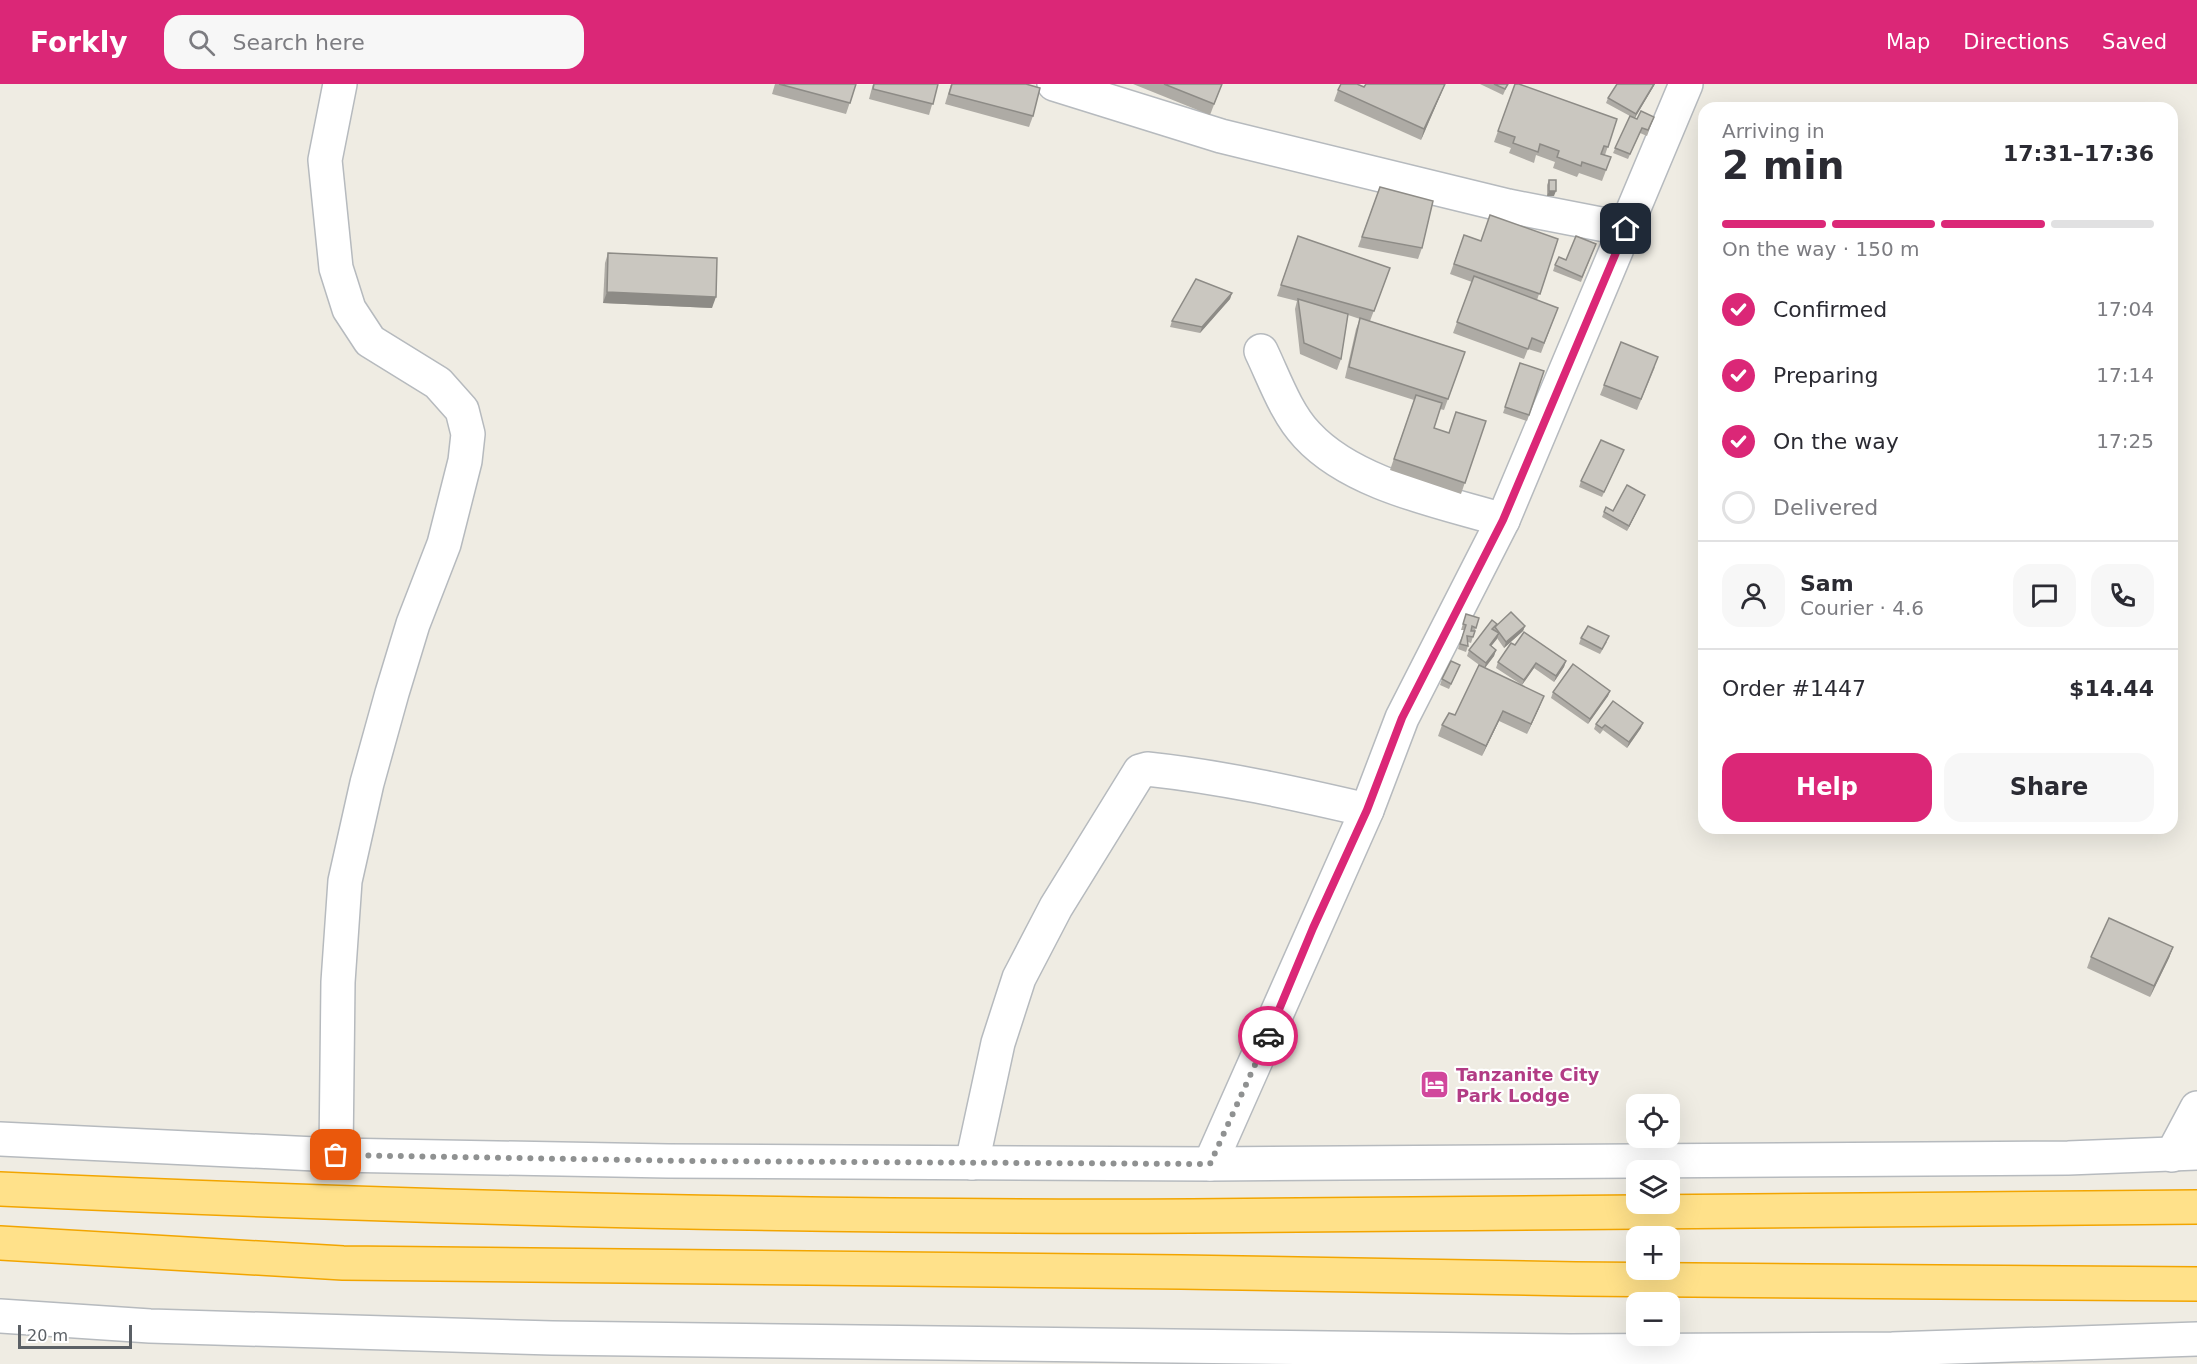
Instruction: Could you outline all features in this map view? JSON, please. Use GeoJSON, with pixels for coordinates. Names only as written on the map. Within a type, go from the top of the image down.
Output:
{"type":"FeatureCollection","features":[{"type":"Feature","properties":{"kind":"highway"},"geometry":{"type":"LineString","coordinates":[[0,1189],[332,1204],[893,1214],[1191,1216],[2197,1207]]}},
{"type":"Feature","properties":{"kind":"highway"},"geometry":{"type":"LineString","coordinates":[[0,1243],[343,1263],[1193,1272],[1588,1280],[2197,1284]]}},
{"type":"Feature","properties":{"kind":"street"},"geometry":{"type":"LineString","coordinates":[[336,1155],[338,982],[345,881],[392,693],[413,624],[444,544],[465,462],[468,434],[462,410],[438,383],[370,340],[350,309],[336,268],[325,160],[340,84]]}},
{"type":"Feature","properties":{"kind":"street"},"geometry":{"type":"LineString","coordinates":[[1054,84],[1221,136],[1508,206],[1626,229]]}},
{"type":"Feature","properties":{"kind":"street"},"geometry":{"type":"LineString","coordinates":[[1210,1164],[1367,810],[1402,718],[1503,520],[1686,84]]}},
{"type":"Feature","properties":{"kind":"street"},"geometry":{"type":"LineString","coordinates":[[1261,351],[1286,402],[1307,435],[1349,467],[1393,486],[1503,520]]}},
{"type":"Feature","properties":{"kind":"street"},"geometry":{"type":"LineString","coordinates":[[972,1163],[998,1043],[1019,978],[1056,907],[1140,771],[1147,769],[1236,781],[1367,810]]}},
{"type":"Feature","properties":{"kind":"street"},"geometry":{"type":"LineString","coordinates":[[0,1139],[336,1155],[972,1163],[1210,1164],[2056,1158],[2184,1154],[2197,1108]]}},
{"type":"Feature","properties":{"kind":"street"},"geometry":{"type":"LineString","coordinates":[[0,1316],[150,1326],[1079,1354],[1569,1357],[2197,1339]]}},
{"type":"Feature","properties":{"kind":"building"},"geometry":{"type":"Polygon","coordinates":[[[779,84],[856,84],[850,103],[779,84]]]}},
{"type":"Feature","properties":{"kind":"building"},"geometry":{"type":"Polygon","coordinates":[[[874,84],[938,84],[933,104],[873,89],[874,84]]]}},
{"type":"Feature","properties":{"kind":"building"},"geometry":{"type":"Polygon","coordinates":[[[952,84],[1026,84],[1040,88],[1033,116],[949,94],[952,84]]]}},
{"type":"Feature","properties":{"kind":"building"},"geometry":{"type":"Polygon","coordinates":[[[1164,84],[1222,84],[1214,104],[1164,84]]]}},
{"type":"Feature","properties":{"kind":"building"},"geometry":{"type":"Polygon","coordinates":[[[1341,84],[1357,84],[1364,87],[1366,84],[1445,84],[1424,129],[1338,90],[1341,84]]]}},
{"type":"Feature","properties":{"kind":"building"},"geometry":{"type":"Polygon","coordinates":[[[1494,84],[1508,84],[1505,89],[1494,84]]]}},
{"type":"Feature","properties":{"kind":"building"},"geometry":{"type":"Polygon","coordinates":[[[1515,84],[1617,119],[1608,147],[1604,146],[1601,154],[1611,157],[1606,170],[1582,162],[1581,166],[1557,157],[1559,151],[1540,144],[1538,152],[1513,143],[1515,137],[1498,131],[1515,84]]]}},
{"type":"Feature","properties":{"kind":"building"},"geometry":{"type":"Polygon","coordinates":[[[1617,84],[1654,84],[1636,114],[1608,98],[1617,84]]]}},
{"type":"Feature","properties":{"kind":"building"},"geometry":{"type":"Polygon","coordinates":[[[1641,111],[1654,117],[1648,130],[1642,128],[1630,154],[1615,148],[1630,116],[1637,119],[1641,111]]]}},
{"type":"Feature","properties":{"kind":"building"},"geometry":{"type":"Polygon","coordinates":[[[1549,180],[1556,180],[1556,191],[1549,191],[1549,180]]]}},
{"type":"Feature","properties":{"kind":"building"},"geometry":{"type":"Polygon","coordinates":[[[1380,187],[1433,201],[1422,248],[1362,237],[1380,187]]]}},
{"type":"Feature","properties":{"kind":"building"},"geometry":{"type":"Polygon","coordinates":[[[1490,215],[1558,239],[1540,294],[1454,264],[1464,235],[1481,241],[1490,215]]]}},
{"type":"Feature","properties":{"kind":"building"},"geometry":{"type":"Polygon","coordinates":[[[1298,236],[1390,268],[1374,311],[1281,285],[1298,236]]]}},
{"type":"Feature","properties":{"kind":"building"},"geometry":{"type":"Polygon","coordinates":[[[1576,236],[1596,244],[1582,277],[1555,265],[1559,257],[1566,260],[1576,236]]]}},
{"type":"Feature","properties":{"kind":"building"},"geometry":{"type":"Polygon","coordinates":[[[608,253],[717,258],[716,297],[607,292],[608,253]]]}},
{"type":"Feature","properties":{"kind":"building"},"geometry":{"type":"Polygon","coordinates":[[[1474,276],[1558,308],[1544,343],[1532,338],[1528,349],[1457,322],[1474,276]]]}},
{"type":"Feature","properties":{"kind":"building"},"geometry":{"type":"Polygon","coordinates":[[[1196,279],[1232,293],[1202,327],[1172,321],[1196,279]]]}},
{"type":"Feature","properties":{"kind":"building"},"geometry":{"type":"Polygon","coordinates":[[[1298,299],[1348,314],[1341,359],[1304,343],[1298,299]]]}},
{"type":"Feature","properties":{"kind":"building"},"geometry":{"type":"Polygon","coordinates":[[[1360,318],[1465,352],[1448,399],[1349,367],[1360,318]]]}},
{"type":"Feature","properties":{"kind":"building"},"geometry":{"type":"Polygon","coordinates":[[[1621,342],[1658,357],[1641,399],[1604,385],[1621,342]]]}},
{"type":"Feature","properties":{"kind":"building"},"geometry":{"type":"Polygon","coordinates":[[[1520,363],[1544,371],[1529,415],[1505,407],[1520,363]]]}},
{"type":"Feature","properties":{"kind":"building"},"geometry":{"type":"Polygon","coordinates":[[[1416,395],[1442,403],[1434,428],[1449,433],[1456,412],[1486,421],[1465,483],[1394,459],[1416,395]]]}},
{"type":"Feature","properties":{"kind":"building"},"geometry":{"type":"Polygon","coordinates":[[[1601,440],[1624,450],[1604,492],[1581,481],[1601,440]]]}},
{"type":"Feature","properties":{"kind":"building"},"geometry":{"type":"Polygon","coordinates":[[[1627,485],[1645,495],[1629,526],[1604,512],[1606,507],[1613,511],[1627,485]]]}},
{"type":"Feature","properties":{"kind":"building"},"geometry":{"type":"Polygon","coordinates":[[[1511,612],[1525,626],[1506,642],[1495,627],[1511,612]]]}},
{"type":"Feature","properties":{"kind":"building"},"geometry":{"type":"Polygon","coordinates":[[[1466,614],[1479,618],[1476,628],[1472,626],[1471,631],[1475,631],[1473,637],[1467,636],[1468,646],[1460,644],[1466,625],[1463,624],[1466,614]]]}},
{"type":"Feature","properties":{"kind":"building"},"geometry":{"type":"Polygon","coordinates":[[[1492,620],[1497,624],[1492,629],[1499,633],[1490,645],[1496,650],[1486,663],[1469,650],[1492,620]]]}},
{"type":"Feature","properties":{"kind":"building"},"geometry":{"type":"Polygon","coordinates":[[[1588,626],[1609,636],[1602,649],[1581,638],[1588,626]]]}},
{"type":"Feature","properties":{"kind":"building"},"geometry":{"type":"Polygon","coordinates":[[[1524,632],[1566,661],[1556,676],[1536,663],[1524,680],[1498,662],[1511,643],[1515,645],[1524,632]]]}},
{"type":"Feature","properties":{"kind":"building"},"geometry":{"type":"Polygon","coordinates":[[[1451,661],[1460,665],[1451,684],[1442,679],[1451,661]]]}},
{"type":"Feature","properties":{"kind":"building"},"geometry":{"type":"Polygon","coordinates":[[[1573,664],[1610,691],[1590,719],[1553,692],[1573,664]]]}},
{"type":"Feature","properties":{"kind":"building"},"geometry":{"type":"Polygon","coordinates":[[[1479,665],[1544,696],[1531,724],[1503,711],[1486,746],[1442,725],[1449,713],[1455,715],[1479,665]]]}},
{"type":"Feature","properties":{"kind":"building"},"geometry":{"type":"Polygon","coordinates":[[[1613,701],[1643,723],[1629,742],[1605,725],[1602,728],[1596,724],[1613,701]]]}},
{"type":"Feature","properties":{"kind":"building"},"geometry":{"type":"Polygon","coordinates":[[[2109,918],[2173,947],[2154,986],[2091,957],[2109,918]]]}},
{"type":"Feature","properties":{"kind":"way so far"},"geometry":{"type":"LineString","coordinates":[[336,1155],[692,1161],[1210,1164],[1268,1036]]}},
{"type":"Feature","properties":{"kind":"place","name":"Tanzanite City Park Lodge"},"geometry":{"type":"Point","coordinates":[1435,1084]}},
{"type":"Feature","properties":{"kind":"route"},"geometry":{"type":"LineString","coordinates":[[1268,1036],[1313,928],[1367,810],[1402,718],[1503,520],[1626,229]]}}]}
